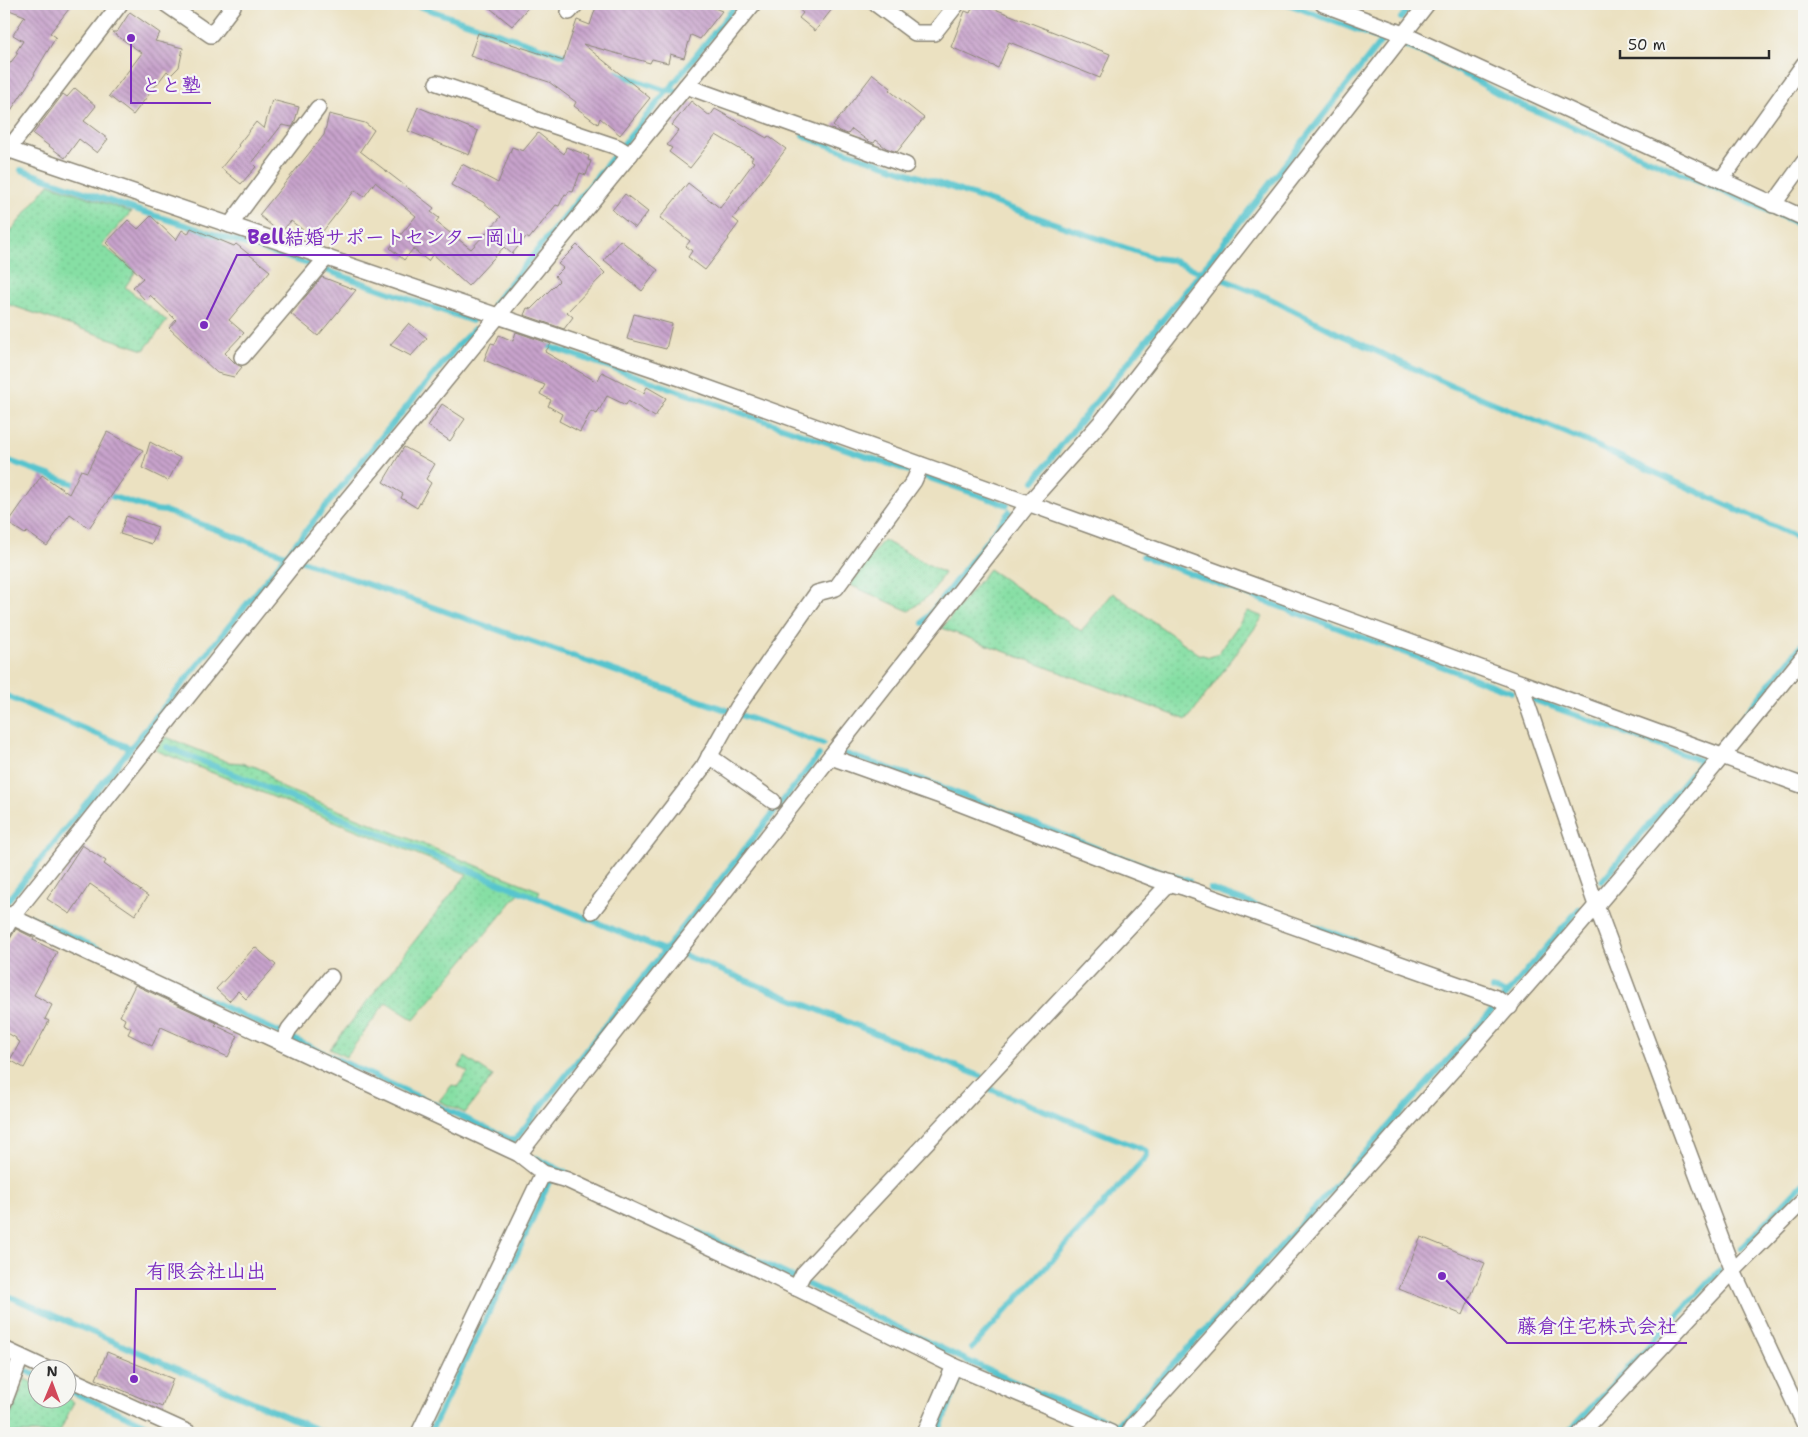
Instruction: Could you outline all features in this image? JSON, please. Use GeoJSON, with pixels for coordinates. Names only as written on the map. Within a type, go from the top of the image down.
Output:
{"type":"FeatureCollection","features":[{"type":"Feature","properties":{"kind":"street"},"geometry":{"type":"LineString","coordinates":[[120,4],[5,151],[230,225],[321,264],[498,316],[674,376],[918,472],[1029,503],[1804,786]]}},
{"type":"Feature","properties":{"kind":"street"},"geometry":{"type":"LineString","coordinates":[[166,4],[211,35],[233,6]]}},
{"type":"Feature","properties":{"kind":"street"},"geometry":{"type":"LineString","coordinates":[[4,931],[8,915],[498,316],[623,151],[682,90],[753,4]]}},
{"type":"Feature","properties":{"kind":"street"},"geometry":{"type":"LineString","coordinates":[[876,4],[915,33],[934,34],[957,4]]}},
{"type":"Feature","properties":{"kind":"street"},"geometry":{"type":"LineString","coordinates":[[1323,4],[1403,34],[1804,218]]}},
{"type":"Feature","properties":{"kind":"street"},"geometry":{"type":"LineString","coordinates":[[519,1154],[1029,503],[1102,421],[1427,4]]}},
{"type":"Feature","properties":{"kind":"street"},"geometry":{"type":"LineString","coordinates":[[1721,180],[1804,64]]}},
{"type":"Feature","properties":{"kind":"street"},"geometry":{"type":"LineString","coordinates":[[437,83],[525,113],[534,119],[623,151]]}},
{"type":"Feature","properties":{"kind":"street"},"geometry":{"type":"LineString","coordinates":[[682,90],[906,165]]}},
{"type":"Feature","properties":{"kind":"street"},"geometry":{"type":"LineString","coordinates":[[230,225],[318,108]]}},
{"type":"Feature","properties":{"kind":"street"},"geometry":{"type":"LineString","coordinates":[[1774,205],[1804,162]]}},
{"type":"Feature","properties":{"kind":"street"},"geometry":{"type":"LineString","coordinates":[[242,357],[321,264]]}},
{"type":"Feature","properties":{"kind":"street"},"geometry":{"type":"LineString","coordinates":[[592,910],[704,766],[733,713],[817,593],[836,588],[918,472]]}},
{"type":"Feature","properties":{"kind":"street"},"geometry":{"type":"LineString","coordinates":[[1131,1430],[1504,1003],[1596,905],[1723,757],[1804,656]]}},
{"type":"Feature","properties":{"kind":"street"},"geometry":{"type":"LineString","coordinates":[[1520,683],[1596,905],[1733,1271],[1804,1424]]}},
{"type":"Feature","properties":{"kind":"street"},"geometry":{"type":"LineString","coordinates":[[709,756],[772,801]]}},
{"type":"Feature","properties":{"kind":"street"},"geometry":{"type":"LineString","coordinates":[[831,757],[946,798],[1155,879],[1504,1003]]}},
{"type":"Feature","properties":{"kind":"street"},"geometry":{"type":"LineString","coordinates":[[799,1282],[1170,883]]}},
{"type":"Feature","properties":{"kind":"street"},"geometry":{"type":"LineString","coordinates":[[8,915],[285,1037],[519,1154],[549,1174],[799,1282],[961,1369],[1109,1433]]}},
{"type":"Feature","properties":{"kind":"street"},"geometry":{"type":"LineString","coordinates":[[285,1037],[331,977]]}},
{"type":"Feature","properties":{"kind":"street"},"geometry":{"type":"LineString","coordinates":[[419,1433],[549,1174]]}},
{"type":"Feature","properties":{"kind":"street"},"geometry":{"type":"LineString","coordinates":[[1581,1433],[1733,1271],[1804,1200]]}},
{"type":"Feature","properties":{"kind":"street"},"geometry":{"type":"LineString","coordinates":[[4,1349],[18,1364],[28,1366]]}},
{"type":"Feature","properties":{"kind":"street"},"geometry":{"type":"LineString","coordinates":[[4,1402],[18,1364]]}},
{"type":"Feature","properties":{"kind":"street"},"geometry":{"type":"LineString","coordinates":[[925,1433],[961,1369]]}},
{"type":"Feature","properties":{"kind":"street"},"geometry":{"type":"LineString","coordinates":[[78,1383],[189,1433]]}},
{"type":"Feature","properties":{"kind":"green space"},"geometry":{"type":"Polygon","coordinates":[[[49,184],[131,212],[102,245],[136,271],[125,287],[167,321],[144,350],[4,303],[4,235],[7,236],[49,184]]]}},
{"type":"Feature","properties":{"kind":"green space"},"geometry":{"type":"Polygon","coordinates":[[[883,540],[944,573],[931,594],[909,611],[850,585],[883,540]]]}},
{"type":"Feature","properties":{"kind":"green space"},"geometry":{"type":"Polygon","coordinates":[[[989,569],[1081,631],[1113,593],[1199,654],[1210,657],[1218,654],[1248,611],[1263,617],[1187,720],[942,628],[989,569]]]}},
{"type":"Feature","properties":{"kind":"green space"},"geometry":{"type":"Polygon","coordinates":[[[166,737],[228,762],[256,767],[267,772],[274,782],[283,788],[540,891],[536,899],[520,892],[414,1020],[386,1002],[346,1057],[330,1049],[467,874],[155,750],[166,737]]]}},
{"type":"Feature","properties":{"kind":"green space"},"geometry":{"type":"Polygon","coordinates":[[[465,1057],[493,1076],[465,1113],[439,1101],[452,1085],[457,1087],[468,1072],[459,1067],[465,1057]]]}},
{"type":"Feature","properties":{"kind":"green space"},"geometry":{"type":"Polygon","coordinates":[[[25,1379],[28,1380],[28,1410],[70,1410],[59,1433],[4,1433],[25,1379]]]}},
{"type":"Feature","properties":{"kind":"building"},"geometry":{"type":"Polygon","coordinates":[[[4,4],[73,4],[50,33],[56,37],[35,74],[4,121],[4,71],[18,53],[16,52],[23,41],[13,35],[25,16],[4,8],[4,4]]]}},
{"type":"Feature","properties":{"kind":"building"},"geometry":{"type":"Polygon","coordinates":[[[485,4],[531,4],[512,26],[485,4]]]}},
{"type":"Feature","properties":{"kind":"building"},"geometry":{"type":"Polygon","coordinates":[[[597,4],[704,4],[722,11],[700,39],[691,35],[684,58],[670,54],[668,63],[652,59],[650,63],[583,44],[650,98],[620,135],[600,118],[598,124],[574,106],[576,102],[549,82],[470,56],[478,33],[563,61],[577,20],[590,25],[597,4]]]}},
{"type":"Feature","properties":{"kind":"building"},"geometry":{"type":"Polygon","coordinates":[[[792,4],[836,4],[815,31],[799,18],[803,13],[792,4]]]}},
{"type":"Feature","properties":{"kind":"building"},"geometry":{"type":"Polygon","coordinates":[[[974,4],[982,4],[1110,54],[1100,78],[1009,42],[998,68],[951,47],[965,11],[970,13],[974,4]]]}},
{"type":"Feature","properties":{"kind":"building"},"geometry":{"type":"Polygon","coordinates":[[[130,12],[160,33],[155,41],[183,48],[179,67],[171,75],[167,71],[133,115],[109,96],[142,53],[112,32],[117,32],[130,12]]]}},
{"type":"Feature","properties":{"kind":"building"},"geometry":{"type":"Polygon","coordinates":[[[873,74],[891,88],[889,90],[924,118],[897,152],[886,148],[876,140],[874,143],[868,141],[852,129],[848,134],[839,131],[833,126],[873,74]]]}},
{"type":"Feature","properties":{"kind":"building"},"geometry":{"type":"Polygon","coordinates":[[[75,88],[96,106],[84,121],[108,139],[97,153],[79,139],[65,158],[33,134],[63,94],[67,97],[75,88]]]}},
{"type":"Feature","properties":{"kind":"building"},"geometry":{"type":"Polygon","coordinates":[[[272,100],[299,107],[294,124],[292,127],[282,125],[252,163],[256,167],[241,184],[221,168],[256,122],[264,129],[272,100]]]}},
{"type":"Feature","properties":{"kind":"building"},"geometry":{"type":"Polygon","coordinates":[[[691,101],[710,116],[715,109],[767,138],[768,136],[786,149],[733,218],[739,223],[705,270],[688,257],[692,251],[686,246],[690,241],[660,218],[688,183],[720,208],[754,162],[751,160],[753,157],[716,135],[690,168],[669,152],[672,148],[667,145],[679,130],[672,125],[691,101]]]}},
{"type":"Feature","properties":{"kind":"building"},"geometry":{"type":"Polygon","coordinates":[[[418,107],[478,131],[469,155],[408,131],[418,107]]]}},
{"type":"Feature","properties":{"kind":"building"},"geometry":{"type":"Polygon","coordinates":[[[329,114],[365,123],[374,130],[360,151],[434,208],[431,212],[439,218],[436,222],[471,249],[501,217],[483,202],[451,185],[462,164],[498,183],[512,147],[523,151],[538,133],[564,154],[566,147],[589,156],[588,160],[591,161],[586,175],[580,173],[573,192],[569,191],[567,195],[565,194],[559,206],[556,205],[529,239],[526,237],[512,254],[504,247],[468,286],[433,254],[428,261],[413,249],[404,260],[390,248],[416,216],[375,182],[364,197],[355,190],[316,240],[291,221],[279,232],[259,215],[324,135],[329,114]]]}},
{"type":"Feature","properties":{"kind":"building"},"geometry":{"type":"Polygon","coordinates":[[[625,194],[648,212],[635,228],[612,210],[625,194]]]}},
{"type":"Feature","properties":{"kind":"building"},"geometry":{"type":"Polygon","coordinates":[[[151,216],[176,240],[182,230],[188,234],[191,228],[234,246],[236,244],[270,271],[229,320],[244,333],[225,353],[242,367],[234,377],[217,373],[169,328],[176,320],[150,295],[145,300],[133,287],[143,278],[106,243],[128,220],[138,229],[151,216]]]}},
{"type":"Feature","properties":{"kind":"building"},"geometry":{"type":"Polygon","coordinates":[[[620,240],[658,270],[642,291],[604,260],[620,240]]]}},
{"type":"Feature","properties":{"kind":"building"},"geometry":{"type":"Polygon","coordinates":[[[577,245],[605,273],[567,312],[573,317],[564,329],[524,315],[527,308],[531,309],[559,281],[555,276],[563,268],[558,264],[577,245]]]}},
{"type":"Feature","properties":{"kind":"building"},"geometry":{"type":"Polygon","coordinates":[[[322,277],[356,290],[318,336],[291,314],[322,277]]]}},
{"type":"Feature","properties":{"kind":"building"},"geometry":{"type":"Polygon","coordinates":[[[634,314],[672,324],[666,349],[627,339],[634,314]]]}},
{"type":"Feature","properties":{"kind":"building"},"geometry":{"type":"Polygon","coordinates":[[[409,323],[427,338],[411,356],[390,345],[409,323]]]}},
{"type":"Feature","properties":{"kind":"building"},"geometry":{"type":"Polygon","coordinates":[[[516,332],[551,344],[545,352],[597,382],[602,372],[644,393],[647,387],[666,398],[655,417],[628,401],[626,405],[607,396],[597,414],[591,411],[580,432],[559,421],[562,414],[548,406],[551,400],[540,394],[545,385],[484,360],[491,343],[495,344],[499,335],[513,341],[516,332]]]}},
{"type":"Feature","properties":{"kind":"building"},"geometry":{"type":"Polygon","coordinates":[[[442,404],[465,419],[450,441],[428,426],[442,404]]]}},
{"type":"Feature","properties":{"kind":"building"},"geometry":{"type":"Polygon","coordinates":[[[107,432],[143,450],[89,528],[70,514],[47,546],[27,532],[25,534],[8,523],[42,475],[69,494],[81,470],[87,472],[107,432]]]}},
{"type":"Feature","properties":{"kind":"building"},"geometry":{"type":"Polygon","coordinates":[[[150,442],[180,458],[168,481],[142,468],[150,442]]]}},
{"type":"Feature","properties":{"kind":"building"},"geometry":{"type":"Polygon","coordinates":[[[404,447],[435,464],[426,479],[431,483],[417,508],[401,498],[403,494],[383,482],[404,447]]]}},
{"type":"Feature","properties":{"kind":"building"},"geometry":{"type":"Polygon","coordinates":[[[126,516],[158,527],[152,544],[120,534],[126,516]]]}},
{"type":"Feature","properties":{"kind":"building"},"geometry":{"type":"Polygon","coordinates":[[[82,845],[106,861],[104,864],[148,896],[135,915],[90,884],[70,914],[47,899],[82,845]]]}},
{"type":"Feature","properties":{"kind":"building"},"geometry":{"type":"Polygon","coordinates":[[[16,929],[57,952],[34,995],[52,1005],[45,1019],[49,1021],[24,1068],[10,1060],[20,1042],[4,1031],[4,949],[16,929]]]}},
{"type":"Feature","properties":{"kind":"building"},"geometry":{"type":"Polygon","coordinates":[[[255,947],[276,965],[246,999],[238,991],[229,1001],[216,989],[255,947]]]}},
{"type":"Feature","properties":{"kind":"building"},"geometry":{"type":"Polygon","coordinates":[[[135,985],[217,1023],[215,1025],[238,1036],[228,1057],[161,1027],[152,1046],[128,1034],[131,1028],[123,1024],[125,1019],[120,1016],[135,985]]]}},
{"type":"Feature","properties":{"kind":"building"},"geometry":{"type":"Polygon","coordinates":[[[1421,1237],[1485,1263],[1463,1315],[1399,1289],[1421,1237]]]}},
{"type":"Feature","properties":{"kind":"building"},"geometry":{"type":"Polygon","coordinates":[[[107,1352],[173,1379],[162,1407],[96,1379],[107,1352]]]}},
{"type":"Feature","properties":{"kind":"waterway"},"geometry":{"type":"LineString","coordinates":[[412,4],[572,58]]}},
{"type":"Feature","properties":{"kind":"waterway"},"geometry":{"type":"LineString","coordinates":[[670,90],[737,4]]}},
{"type":"Feature","properties":{"kind":"waterway"},"geometry":{"type":"LineString","coordinates":[[1288,4],[1383,40]]}},
{"type":"Feature","properties":{"kind":"waterway"},"geometry":{"type":"LineString","coordinates":[[1401,18],[1412,4]]}},
{"type":"Feature","properties":{"kind":"waterway"},"geometry":{"type":"LineString","coordinates":[[1034,481],[1182,296],[1382,40]]}},
{"type":"Feature","properties":{"kind":"waterway"},"geometry":{"type":"LineString","coordinates":[[1406,46],[1445,64],[1508,99],[1804,226]]}},
{"type":"Feature","properties":{"kind":"waterway"},"geometry":{"type":"LineString","coordinates":[[614,72],[667,91],[681,92]]}},
{"type":"Feature","properties":{"kind":"waterway"},"geometry":{"type":"LineString","coordinates":[[494,303],[667,91]]}},
{"type":"Feature","properties":{"kind":"waterway"},"geometry":{"type":"LineString","coordinates":[[803,135],[1155,258],[1171,260],[1203,273]]}},
{"type":"Feature","properties":{"kind":"waterway"},"geometry":{"type":"LineString","coordinates":[[21,170],[128,207],[308,264],[472,321]]}},
{"type":"Feature","properties":{"kind":"waterway"},"geometry":{"type":"LineString","coordinates":[[1222,279],[1267,297],[1339,334],[1450,385],[1581,439],[1804,540]]}},
{"type":"Feature","properties":{"kind":"waterway"},"geometry":{"type":"LineString","coordinates":[[4,905],[384,434],[459,344],[474,329]]}},
{"type":"Feature","properties":{"kind":"waterway"},"geometry":{"type":"LineString","coordinates":[[543,344],[1007,505]]}},
{"type":"Feature","properties":{"kind":"waterway"},"geometry":{"type":"LineString","coordinates":[[4,459],[80,486]]}},
{"type":"Feature","properties":{"kind":"waterway"},"geometry":{"type":"LineString","coordinates":[[104,494],[155,510],[165,511],[313,565],[823,744]]}},
{"type":"Feature","properties":{"kind":"waterway"},"geometry":{"type":"LineString","coordinates":[[923,623],[1009,512]]}},
{"type":"Feature","properties":{"kind":"waterway"},"geometry":{"type":"LineString","coordinates":[[1143,556],[1511,692]]}},
{"type":"Feature","properties":{"kind":"waterway"},"geometry":{"type":"LineString","coordinates":[[1723,742],[1804,642]]}},
{"type":"Feature","properties":{"kind":"waterway"},"geometry":{"type":"LineString","coordinates":[[4,695],[130,748]]}},
{"type":"Feature","properties":{"kind":"waterway"},"geometry":{"type":"LineString","coordinates":[[1534,700],[1702,761]]}},
{"type":"Feature","properties":{"kind":"waterway"},"geometry":{"type":"LineString","coordinates":[[167,747],[664,950]]}},
{"type":"Feature","properties":{"kind":"waterway"},"geometry":{"type":"LineString","coordinates":[[846,754],[921,779],[1111,854],[1189,881]]}},
{"type":"Feature","properties":{"kind":"waterway"},"geometry":{"type":"LineString","coordinates":[[30,917],[514,1141],[819,755]]}},
{"type":"Feature","properties":{"kind":"waterway"},"geometry":{"type":"LineString","coordinates":[[1602,881],[1702,761],[1707,759]]}},
{"type":"Feature","properties":{"kind":"waterway"},"geometry":{"type":"LineString","coordinates":[[1210,889],[1356,941]]}},
{"type":"Feature","properties":{"kind":"waterway"},"geometry":{"type":"LineString","coordinates":[[1113,1433],[1117,1424],[1210,1325],[1507,994],[1579,909]]}},
{"type":"Feature","properties":{"kind":"waterway"},"geometry":{"type":"LineString","coordinates":[[684,955],[980,1076]]}},
{"type":"Feature","properties":{"kind":"waterway"},"geometry":{"type":"LineString","coordinates":[[1493,989],[1507,994]]}},
{"type":"Feature","properties":{"kind":"waterway"},"geometry":{"type":"LineString","coordinates":[[972,1348],[1147,1156],[1147,1151],[990,1089]]}},
{"type":"Feature","properties":{"kind":"waterway"},"geometry":{"type":"LineString","coordinates":[[536,1158],[568,1174]]}},
{"type":"Feature","properties":{"kind":"waterway"},"geometry":{"type":"LineString","coordinates":[[430,1433],[514,1261],[552,1175]]}},
{"type":"Feature","properties":{"kind":"waterway"},"geometry":{"type":"LineString","coordinates":[[1741,1248],[1804,1182]]}},
{"type":"Feature","properties":{"kind":"waterway"},"geometry":{"type":"LineString","coordinates":[[673,1222],[681,1224],[968,1361],[1048,1397],[1130,1430]]}},
{"type":"Feature","properties":{"kind":"waterway"},"geometry":{"type":"LineString","coordinates":[[1567,1433],[1719,1271]]}},
{"type":"Feature","properties":{"kind":"waterway"},"geometry":{"type":"LineString","coordinates":[[4,1294],[325,1433]]}},
{"type":"Feature","properties":{"kind":"waterway"},"geometry":{"type":"LineString","coordinates":[[4,1361],[28,1372]]}},
{"type":"Feature","properties":{"kind":"waterway"},"geometry":{"type":"LineString","coordinates":[[938,1433],[963,1371]]}},
{"type":"Feature","properties":{"kind":"waterway"},"geometry":{"type":"LineString","coordinates":[[78,1394],[164,1433]]}},
{"type":"Feature","properties":{"kind":"waterway"},"geometry":{"type":"LineString","coordinates":[[4,1422],[12,1399]]}},
{"type":"Feature","properties":{"kind":"place","name":"とと塾"},"geometry":{"type":"Point","coordinates":[131,38]}},
{"type":"Feature","properties":{"kind":"place","name":"Bell結婚サポートセンター岡山"},"geometry":{"type":"Point","coordinates":[204,325]}},
{"type":"Feature","properties":{"kind":"place","name":"藤倉住宅株式会社"},"geometry":{"type":"Point","coordinates":[1442,1276]}},
{"type":"Feature","properties":{"kind":"place","name":"有限会社山出"},"geometry":{"type":"Point","coordinates":[134,1379]}}]}
